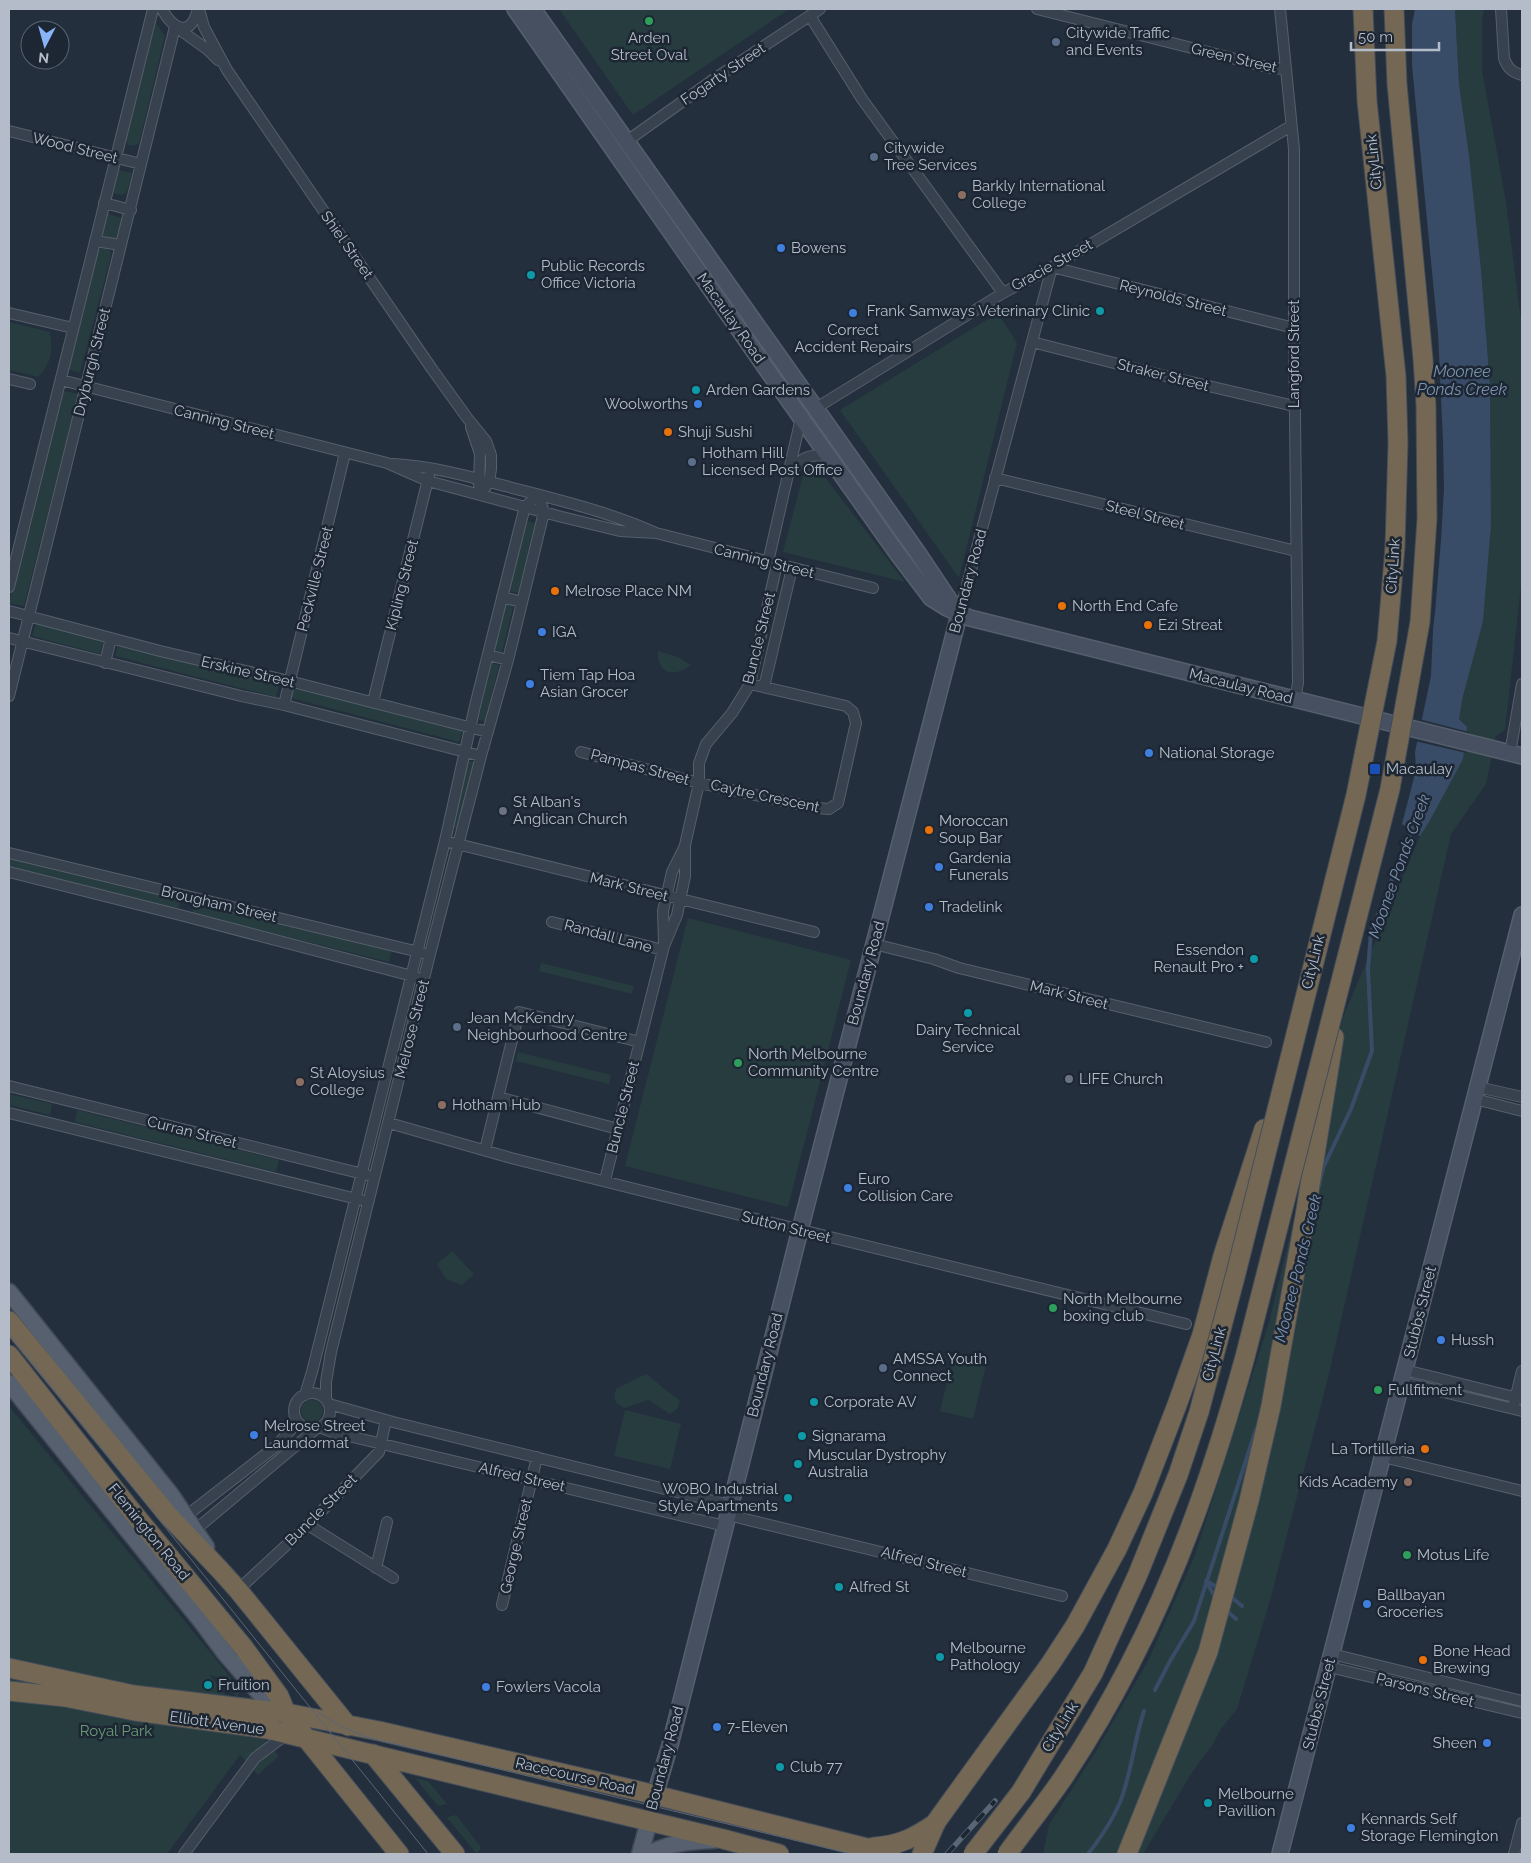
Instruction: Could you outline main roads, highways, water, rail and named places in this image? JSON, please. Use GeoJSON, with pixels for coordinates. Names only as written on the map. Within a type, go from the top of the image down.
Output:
{"type":"FeatureCollection","features":[{"type":"Feature","properties":{"kind":"highway","name":"CityLink"},"geometry":{"type":"LineString","coordinates":[[974,1854],[1020,1792],[1093,1673],[1138,1574],[1178,1475],[1198,1412],[1235,1276],[1356,795],[1387,642],[1395,547],[1398,443],[1396,376],[1368,101],[1363,9]]}},
{"type":"Feature","properties":{"kind":"highway","name":"CityLink"},"geometry":{"type":"LineString","coordinates":[[1007,1854],[1063,1777],[1107,1705],[1138,1649],[1180,1557],[1226,1424],[1240,1376],[1390,788],[1420,622],[1427,519],[1423,358],[1397,84],[1394,9]]}},
{"type":"Feature","properties":{"kind":"highway"},"geometry":{"type":"LineString","coordinates":[[1127,1854],[1208,1652],[1249,1501],[1271,1406],[1349,950]]}},
{"type":"Feature","properties":{"kind":"highway"},"geometry":{"type":"LineString","coordinates":[[922,1854],[939,1819],[1051,1663],[1074,1626],[1117,1549],[1143,1493],[1202,1335],[1223,1256],[1294,1037]]}},
{"type":"Feature","properties":{"kind":"highway","name":"Flemington Road"},"geometry":{"type":"LineString","coordinates":[[16,1321],[171,1519],[238,1590],[345,1724],[374,1755],[455,1854]]}},
{"type":"Feature","properties":{"kind":"highway","name":"Flemington Road"},"geometry":{"type":"LineString","coordinates":[[9,1355],[124,1502],[244,1648],[279,1696],[286,1712],[399,1854]]}},
{"type":"Feature","properties":{"kind":"highway","name":"Elliott Avenue"},"geometry":{"type":"LineString","coordinates":[[9,1668],[154,1698],[286,1712]]}},
{"type":"Feature","properties":{"kind":"highway","name":"Elliott Avenue"},"geometry":{"type":"LineString","coordinates":[[9,1690],[64,1697],[135,1711],[267,1729],[307,1739]]}},
{"type":"Feature","properties":{"kind":"highway","name":"Racecourse Road"},"geometry":{"type":"LineString","coordinates":[[286,1712],[655,1796],[891,1854]]}},
{"type":"Feature","properties":{"kind":"highway","name":"Racecourse Road"},"geometry":{"type":"LineString","coordinates":[[307,1739],[779,1854]]}},
{"type":"Feature","properties":{"kind":"highway","name":"Boundary Road"},"geometry":{"type":"LineString","coordinates":[[649,1821],[655,1796]]}},
{"type":"Feature","properties":{"kind":"highway"},"geometry":{"type":"LineString","coordinates":[[865,1848],[901,1843],[918,1835],[939,1819]]}},
{"type":"Feature","properties":{"kind":"main road","name":"Macaulay Road"},"geometry":{"type":"LineString","coordinates":[[515,9],[614,150],[708,258],[943,588],[959,615]]}},
{"type":"Feature","properties":{"kind":"main road","name":"Macaulay Road"},"geometry":{"type":"LineString","coordinates":[[533,9],[627,141],[696,268],[829,457],[926,592],[934,600],[959,615],[1516,755]]}},
{"type":"Feature","properties":{"kind":"main road"},"geometry":{"type":"LineString","coordinates":[[614,150],[627,141]]}},
{"type":"Feature","properties":{"kind":"main road"},"geometry":{"type":"LineString","coordinates":[[696,268],[708,258]]}},
{"type":"Feature","properties":{"kind":"main road"},"geometry":{"type":"LineString","coordinates":[[802,418],[816,408]]}},
{"type":"Feature","properties":{"kind":"main road","name":"Boundary Road"},"geometry":{"type":"LineString","coordinates":[[655,1796],[670,1745],[800,1230],[959,615]]}},
{"type":"Feature","properties":{"kind":"main road","name":"Stubbs Street"},"geometry":{"type":"LineString","coordinates":[[1280,1854],[1522,915]]}},
{"type":"Feature","properties":{"kind":"main road","name":"Flemington Road"},"geometry":{"type":"LineString","coordinates":[[9,1292],[16,1321],[191,1523],[221,1571]]}},
{"type":"Feature","properties":{"kind":"main road","name":"Flemington Road"},"geometry":{"type":"LineString","coordinates":[[9,1383],[225,1653],[263,1697],[286,1712]]}},
{"type":"Feature","properties":{"kind":"main road","name":"Boundary Road"},"geometry":{"type":"LineString","coordinates":[[640,1854],[649,1821]]}},
{"type":"Feature","properties":{"kind":"main road"},"geometry":{"type":"LineString","coordinates":[[649,1854],[682,1843],[723,1839]]}},
{"type":"Feature","properties":{"kind":"water","name":"Moonee Ponds Creek"},"geometry":{"type":"Polygon","coordinates":[[[1415,9],[1455,9],[1459,84],[1469,155],[1481,269],[1490,386],[1491,524],[1483,621],[1463,696],[1459,719],[1467,727],[1463,759],[1420,836],[1402,824],[1416,770],[1415,752],[1431,676],[1439,449],[1433,320],[1412,69],[1412,24],[1415,9]]]}},
{"type":"Feature","properties":{"kind":"waterway","name":"Moonee Ponds Creek"},"geometry":{"type":"LineString","coordinates":[[1319,1186],[1323,1168],[1351,1109],[1372,1051],[1368,969],[1371,932],[1412,830]]}},
{"type":"Feature","properties":{"kind":"waterway","name":"Moonee Ponds Creek"},"geometry":{"type":"LineString","coordinates":[[1155,1690],[1194,1621],[1256,1429]]}},
{"type":"Feature","properties":{"kind":"waterway"},"geometry":{"type":"LineString","coordinates":[[1206,1581],[1215,1597]]}},
{"type":"Feature","properties":{"kind":"waterway"},"geometry":{"type":"LineString","coordinates":[[1206,1581],[1219,1588]]}},
{"type":"Feature","properties":{"kind":"waterway"},"geometry":{"type":"LineString","coordinates":[[1229,1595],[1242,1606]]}},
{"type":"Feature","properties":{"kind":"waterway"},"geometry":{"type":"LineString","coordinates":[[1226,1610],[1236,1619]]}},
{"type":"Feature","properties":{"kind":"waterway","name":"Moonee Ponds Creek"},"geometry":{"type":"LineString","coordinates":[[1088,1854],[1117,1810],[1126,1784],[1144,1711]]}},
{"type":"Feature","properties":{"kind":"tram line"},"geometry":{"type":"LineString","coordinates":[[9,1333],[428,1854]]}},
{"type":"Feature","properties":{"kind":"tram line"},"geometry":{"type":"LineString","coordinates":[[318,1712],[340,1726],[366,1737],[852,1854]]}},
{"type":"Feature","properties":{"kind":"railway"},"geometry":{"type":"LineString","coordinates":[[947,1854],[995,1801]]}},
{"type":"Feature","properties":{"kind":"place","name":"Arden Street Oval"},"geometry":{"type":"Point","coordinates":[649,21]}},
{"type":"Feature","properties":{"kind":"place","name":"Citywide Traffic and Events"},"geometry":{"type":"Point","coordinates":[1056,42]}},
{"type":"Feature","properties":{"kind":"place","name":"Citywide Tree Services"},"geometry":{"type":"Point","coordinates":[874,157]}},
{"type":"Feature","properties":{"kind":"place","name":"Barkly International College"},"geometry":{"type":"Point","coordinates":[962,195]}},
{"type":"Feature","properties":{"kind":"place","name":"Bowens"},"geometry":{"type":"Point","coordinates":[781,248]}},
{"type":"Feature","properties":{"kind":"place","name":"Public Records Office Victoria"},"geometry":{"type":"Point","coordinates":[531,275]}},
{"type":"Feature","properties":{"kind":"place","name":"Frank Samways Veterinary Clinic"},"geometry":{"type":"Point","coordinates":[1100,311]}},
{"type":"Feature","properties":{"kind":"place","name":"Correct Accident Repairs"},"geometry":{"type":"Point","coordinates":[853,313]}},
{"type":"Feature","properties":{"kind":"place","name":"Arden Gardens"},"geometry":{"type":"Point","coordinates":[696,390]}},
{"type":"Feature","properties":{"kind":"place","name":"Woolworths"},"geometry":{"type":"Point","coordinates":[698,404]}},
{"type":"Feature","properties":{"kind":"place","name":"Shuji Sushi"},"geometry":{"type":"Point","coordinates":[668,432]}},
{"type":"Feature","properties":{"kind":"place","name":"Hotham Hill Licensed Post Office"},"geometry":{"type":"Point","coordinates":[692,462]}},
{"type":"Feature","properties":{"kind":"place","name":"Melrose Place NM"},"geometry":{"type":"Point","coordinates":[555,591]}},
{"type":"Feature","properties":{"kind":"place","name":"North End Cafe"},"geometry":{"type":"Point","coordinates":[1062,606]}},
{"type":"Feature","properties":{"kind":"place","name":"Ezi Streat"},"geometry":{"type":"Point","coordinates":[1148,625]}},
{"type":"Feature","properties":{"kind":"place","name":"IGA"},"geometry":{"type":"Point","coordinates":[542,632]}},
{"type":"Feature","properties":{"kind":"place","name":"Tiem Tap Hoa Asian Grocer"},"geometry":{"type":"Point","coordinates":[530,684]}},
{"type":"Feature","properties":{"kind":"place","name":"National Storage"},"geometry":{"type":"Point","coordinates":[1149,753]}},
{"type":"Feature","properties":{"kind":"place","name":"Macaulay"},"geometry":{"type":"Point","coordinates":[1375,769]}},
{"type":"Feature","properties":{"kind":"place","name":"St Alban's Anglican Church"},"geometry":{"type":"Point","coordinates":[503,811]}},
{"type":"Feature","properties":{"kind":"place","name":"Moroccan Soup Bar"},"geometry":{"type":"Point","coordinates":[929,830]}},
{"type":"Feature","properties":{"kind":"place","name":"Gardenia Funerals"},"geometry":{"type":"Point","coordinates":[939,867]}},
{"type":"Feature","properties":{"kind":"place","name":"Tradelink"},"geometry":{"type":"Point","coordinates":[929,907]}},
{"type":"Feature","properties":{"kind":"place","name":"Essendon Renault Pro +"},"geometry":{"type":"Point","coordinates":[1254,959]}},
{"type":"Feature","properties":{"kind":"place","name":"Dairy Technical Service"},"geometry":{"type":"Point","coordinates":[968,1013]}},
{"type":"Feature","properties":{"kind":"place","name":"Jean McKendry Neighbourhood Centre"},"geometry":{"type":"Point","coordinates":[457,1027]}},
{"type":"Feature","properties":{"kind":"place","name":"North Melbourne Community Centre"},"geometry":{"type":"Point","coordinates":[738,1063]}},
{"type":"Feature","properties":{"kind":"place","name":"LIFE Church"},"geometry":{"type":"Point","coordinates":[1069,1079]}},
{"type":"Feature","properties":{"kind":"place","name":"St Aloysius College"},"geometry":{"type":"Point","coordinates":[300,1082]}},
{"type":"Feature","properties":{"kind":"place","name":"Hotham Hub"},"geometry":{"type":"Point","coordinates":[442,1105]}},
{"type":"Feature","properties":{"kind":"place","name":"Euro Collision Care"},"geometry":{"type":"Point","coordinates":[848,1188]}},
{"type":"Feature","properties":{"kind":"place","name":"North Melbourne boxing club"},"geometry":{"type":"Point","coordinates":[1053,1308]}},
{"type":"Feature","properties":{"kind":"place","name":"Hussh"},"geometry":{"type":"Point","coordinates":[1441,1340]}},
{"type":"Feature","properties":{"kind":"place","name":"AMSSA Youth Connect"},"geometry":{"type":"Point","coordinates":[883,1368]}},
{"type":"Feature","properties":{"kind":"place","name":"Fullfitment"},"geometry":{"type":"Point","coordinates":[1378,1390]}},
{"type":"Feature","properties":{"kind":"place","name":"Corporate AV"},"geometry":{"type":"Point","coordinates":[814,1402]}},
{"type":"Feature","properties":{"kind":"place","name":"Melrose Street Laundormat"},"geometry":{"type":"Point","coordinates":[254,1435]}},
{"type":"Feature","properties":{"kind":"place","name":"Signarama"},"geometry":{"type":"Point","coordinates":[802,1436]}},
{"type":"Feature","properties":{"kind":"place","name":"La Tortilleria"},"geometry":{"type":"Point","coordinates":[1425,1449]}},
{"type":"Feature","properties":{"kind":"place","name":"Muscular Dystrophy Australia"},"geometry":{"type":"Point","coordinates":[798,1464]}},
{"type":"Feature","properties":{"kind":"place","name":"Kids Academy"},"geometry":{"type":"Point","coordinates":[1408,1482]}},
{"type":"Feature","properties":{"kind":"place","name":"WOBO Industrial Style Apartments"},"geometry":{"type":"Point","coordinates":[788,1498]}},
{"type":"Feature","properties":{"kind":"place","name":"Motus Life"},"geometry":{"type":"Point","coordinates":[1407,1555]}},
{"type":"Feature","properties":{"kind":"place","name":"Alfred St"},"geometry":{"type":"Point","coordinates":[839,1587]}},
{"type":"Feature","properties":{"kind":"place","name":"Ballbayan Groceries"},"geometry":{"type":"Point","coordinates":[1367,1604]}},
{"type":"Feature","properties":{"kind":"place","name":"Melbourne Pathology"},"geometry":{"type":"Point","coordinates":[940,1657]}},
{"type":"Feature","properties":{"kind":"place","name":"Bone Head Brewing"},"geometry":{"type":"Point","coordinates":[1423,1660]}},
{"type":"Feature","properties":{"kind":"place","name":"Fruition"},"geometry":{"type":"Point","coordinates":[208,1685]}},
{"type":"Feature","properties":{"kind":"place","name":"Fowlers Vacola"},"geometry":{"type":"Point","coordinates":[486,1687]}},
{"type":"Feature","properties":{"kind":"place","name":"7-Eleven"},"geometry":{"type":"Point","coordinates":[717,1727]}},
{"type":"Feature","properties":{"kind":"place","name":"Sheen"},"geometry":{"type":"Point","coordinates":[1487,1743]}},
{"type":"Feature","properties":{"kind":"place","name":"Club 77"},"geometry":{"type":"Point","coordinates":[780,1767]}},
{"type":"Feature","properties":{"kind":"place","name":"Melbourne Pavillion"},"geometry":{"type":"Point","coordinates":[1208,1803]}},
{"type":"Feature","properties":{"kind":"place","name":"Kennards Self Storage Flemington"},"geometry":{"type":"Point","coordinates":[1351,1828]}},
{"type":"Feature","properties":{"kind":"park label","name":"Royal Park"},"geometry":{"type":"Point","coordinates":[116,1731]}}]}
